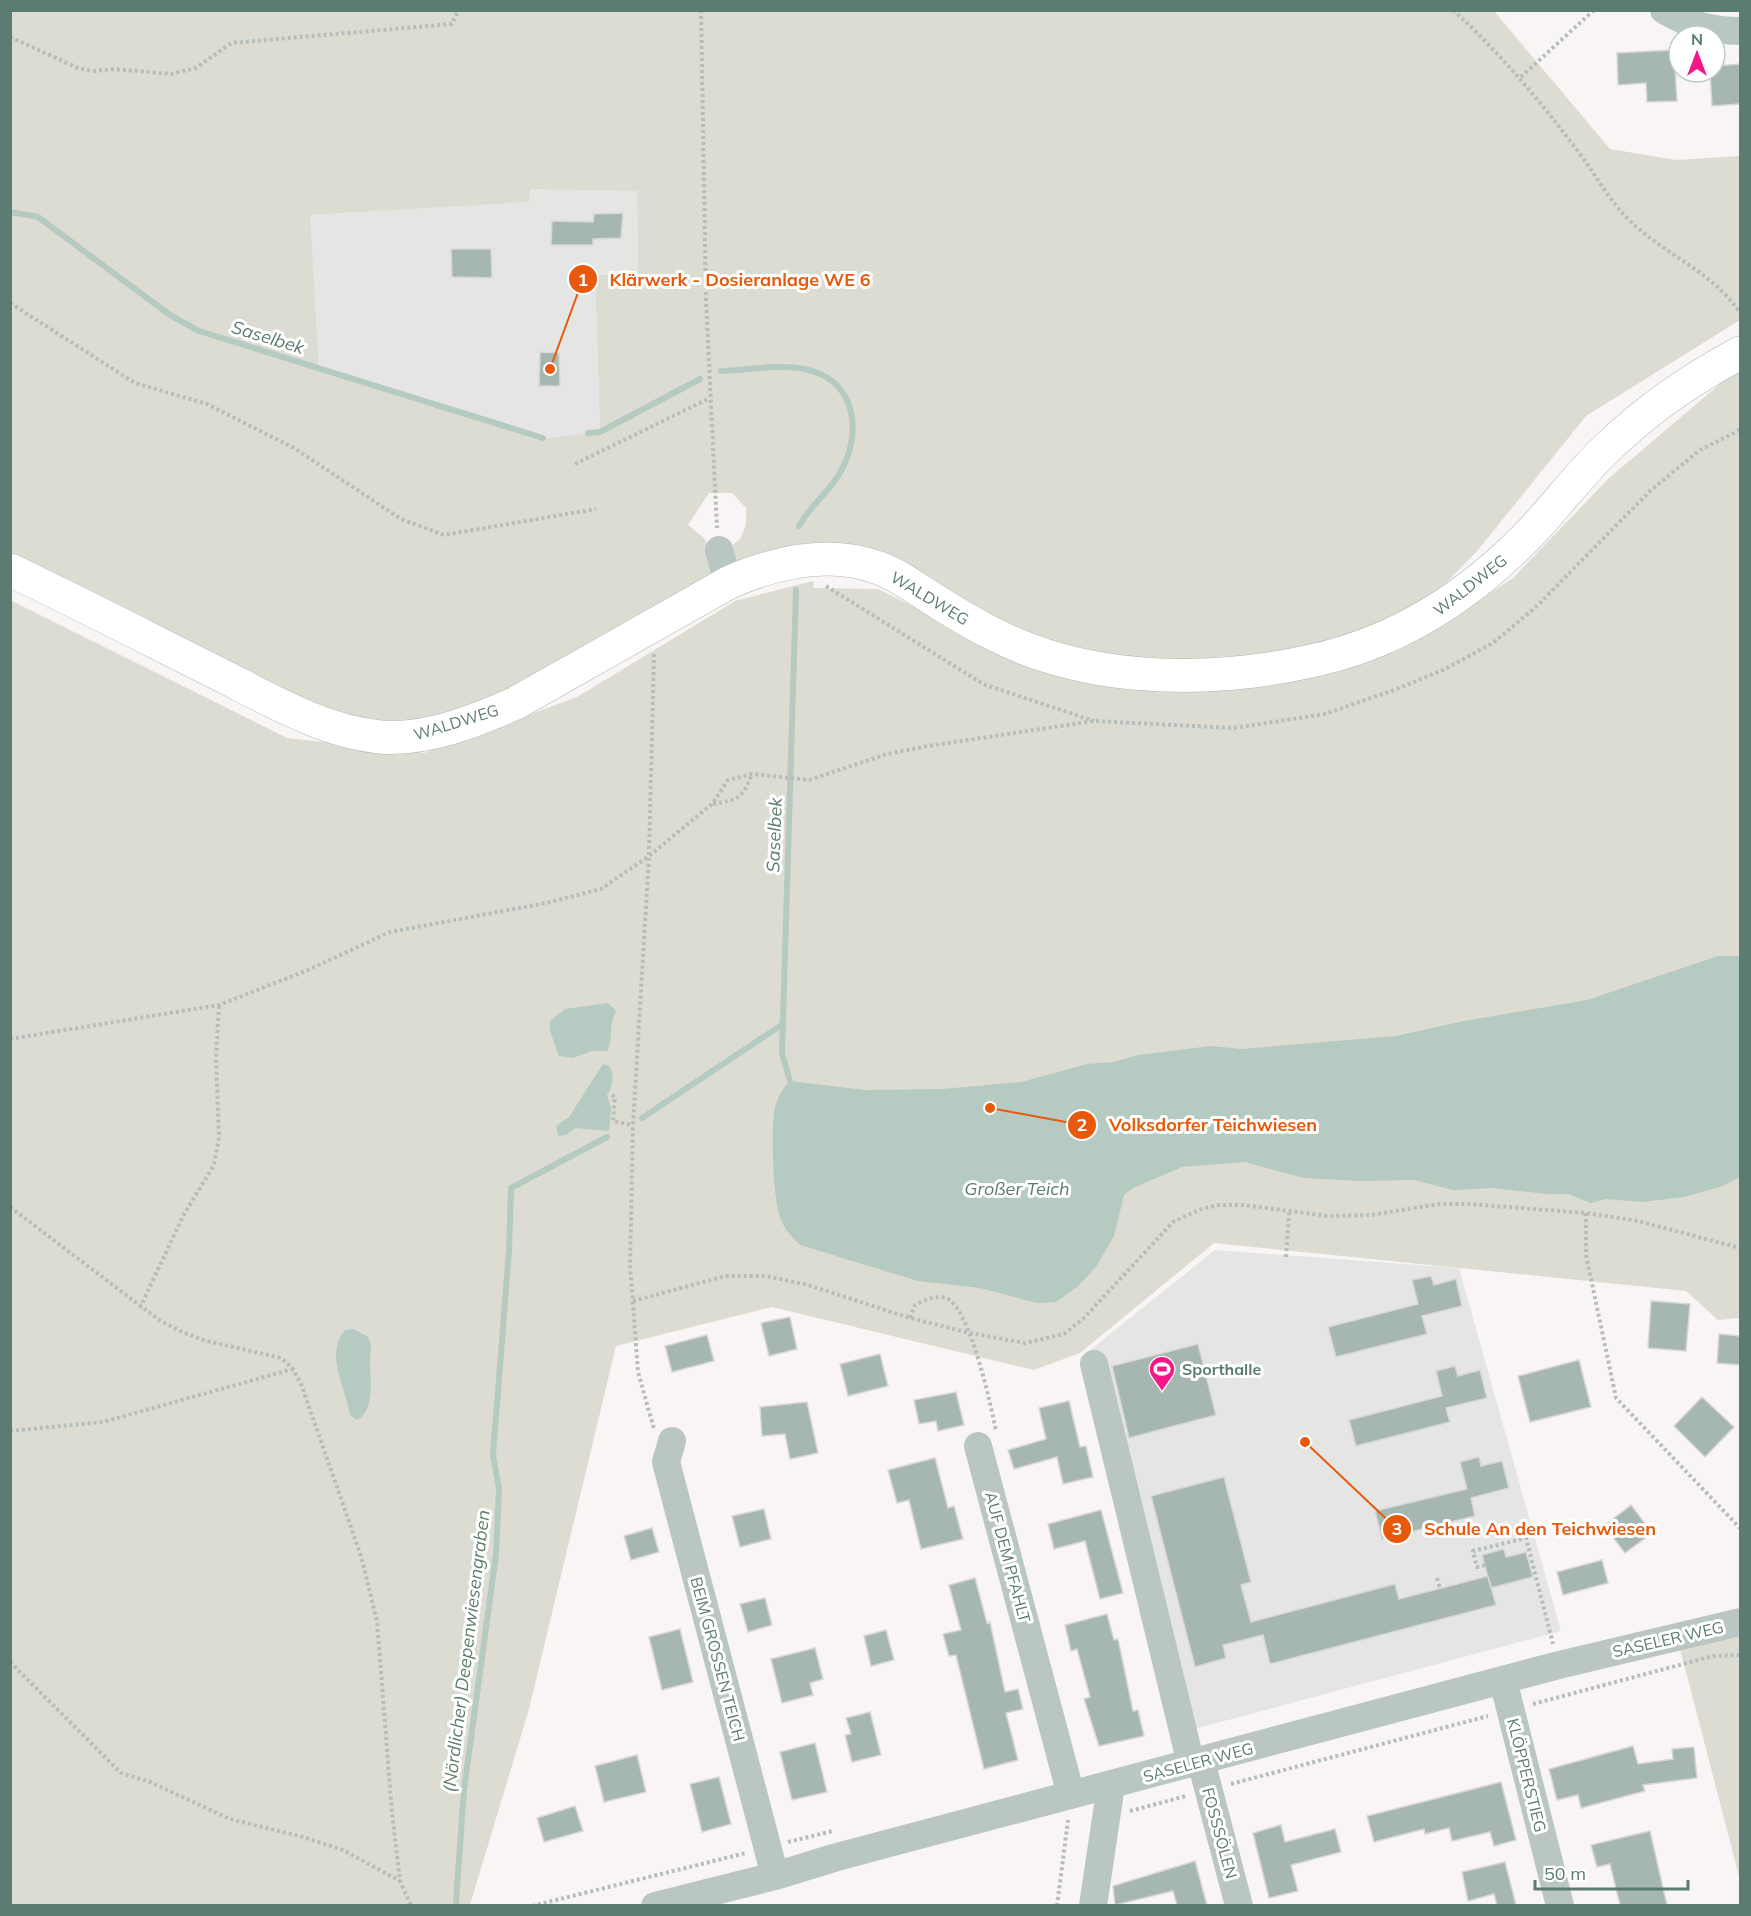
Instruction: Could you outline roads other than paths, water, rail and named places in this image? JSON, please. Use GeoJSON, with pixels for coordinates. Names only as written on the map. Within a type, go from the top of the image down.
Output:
{"type":"FeatureCollection","features":[{"type":"Feature","properties":{"kind":"main road","name":"WALDWEG"},"geometry":{"type":"LineString","coordinates":[[10,570],[296,713],[352,733],[381,737],[410,737],[438,731],[516,703],[728,583],[774,565],[795,560],[843,560],[878,568],[893,574],[992,634],[1070,663],[1122,672],[1160,674],[1251,671],[1311,661],[1377,641],[1422,621],[1451,603],[1500,564],[1538,525],[1579,477],[1632,425],[1695,379],[1740,353]]}},
{"type":"Feature","properties":{"kind":"street"},"geometry":{"type":"LineString","coordinates":[[1664,10],[1678,19],[1715,32],[1740,32]]}},
{"type":"Feature","properties":{"kind":"street"},"geometry":{"type":"LineString","coordinates":[[719,550],[728,583]]}},
{"type":"Feature","properties":{"kind":"street","name":"FOSSSÖLEN"},"geometry":{"type":"LineString","coordinates":[[1094,1364],[1196,1762],[1209,1790],[1239,1905]]}},
{"type":"Feature","properties":{"kind":"street","name":"BEIM GROSSEN TEICH"},"geometry":{"type":"LineString","coordinates":[[672,1441],[666,1462],[775,1876]]}},
{"type":"Feature","properties":{"kind":"street","name":"AUF DEM PFAHLT"},"geometry":{"type":"LineString","coordinates":[[978,1446],[1071,1795]]}},
{"type":"Feature","properties":{"kind":"street","name":"SASELER WEG"},"geometry":{"type":"LineString","coordinates":[[655,1905],[775,1876],[837,1857],[1559,1665],[1740,1622]]}},
{"type":"Feature","properties":{"kind":"street","name":"KLÖPPERSTIEG"},"geometry":{"type":"LineString","coordinates":[[1503,1680],[1560,1905]]}},
{"type":"Feature","properties":{"kind":"street"},"geometry":{"type":"LineString","coordinates":[[1093,1905],[1110,1785]]}},
{"type":"Feature","properties":{"kind":"water","name":"Großer Teich"},"geometry":{"type":"Polygon","coordinates":[[[1718,956],[1740,956],[1740,1177],[1720,1187],[1684,1197],[1642,1202],[1605,1199],[1591,1203],[1568,1194],[1492,1188],[1453,1190],[1414,1180],[1360,1181],[1304,1178],[1244,1162],[1182,1167],[1133,1188],[1124,1195],[1114,1236],[1096,1267],[1078,1286],[1056,1302],[1037,1303],[980,1288],[918,1281],[800,1245],[785,1227],[778,1211],[773,1168],[774,1113],[779,1096],[790,1081],[865,1090],[943,1089],[1021,1082],[1087,1064],[1114,1062],[1138,1055],[1211,1046],[1241,1049],[1396,1036],[1464,1021],[1587,1000],[1718,956]]]}},
{"type":"Feature","properties":{"kind":"water"},"geometry":{"type":"Polygon","coordinates":[[[608,1003],[616,1011],[607,1051],[592,1051],[573,1058],[559,1056],[550,1031],[550,1021],[565,1009],[608,1003]]]}},
{"type":"Feature","properties":{"kind":"water"},"geometry":{"type":"Polygon","coordinates":[[[603,1064],[609,1066],[613,1077],[607,1095],[611,1108],[609,1131],[575,1128],[566,1135],[558,1136],[556,1126],[569,1117],[603,1064]]]}},
{"type":"Feature","properties":{"kind":"water"},"geometry":{"type":"Polygon","coordinates":[[[354,1329],[368,1337],[371,1348],[369,1403],[357,1420],[350,1415],[336,1361],[339,1340],[345,1330],[354,1329]]]}},
{"type":"Feature","properties":{"kind":"waterway","name":"Saselbek"},"geometry":{"type":"LineString","coordinates":[[10,212],[38,217],[170,315],[199,331],[543,438]]}},
{"type":"Feature","properties":{"kind":"waterway","name":"Saselbek"},"geometry":{"type":"LineString","coordinates":[[721,371],[773,367],[804,369],[821,375],[835,384],[844,395],[853,424],[848,456],[836,479],[799,526]]}},
{"type":"Feature","properties":{"kind":"waterway","name":"Saselbek"},"geometry":{"type":"LineString","coordinates":[[588,433],[600,432],[700,379]]}},
{"type":"Feature","properties":{"kind":"waterway","name":"Saselbek"},"geometry":{"type":"LineString","coordinates":[[790,1081],[782,1053],[796,590]]}},
{"type":"Feature","properties":{"kind":"waterway","name":"(Nördlicher) Deepenwiesengraben"},"geometry":{"type":"LineString","coordinates":[[642,1118],[783,1024]]}},
{"type":"Feature","properties":{"kind":"waterway","name":"(Nördlicher) Deepenwiesengraben"},"geometry":{"type":"LineString","coordinates":[[456,1902],[464,1790],[496,1554],[499,1489],[493,1455],[509,1251],[511,1188],[607,1137]]}},
{"type":"Feature","properties":{"kind":"place","name":"Klärwerk - Dosieranlage WE 6"},"geometry":{"type":"Point","coordinates":[550,369]}},
{"type":"Feature","properties":{"kind":"place","name":"Volksdorfer Teichwiesen"},"geometry":{"type":"Point","coordinates":[990,1108]}},
{"type":"Feature","properties":{"kind":"place","name":"Sporthalle"},"geometry":{"type":"Point","coordinates":[1162,1392]}},
{"type":"Feature","properties":{"kind":"place","name":"Schule An den Teichwiesen"},"geometry":{"type":"Point","coordinates":[1305,1442]}}]}
